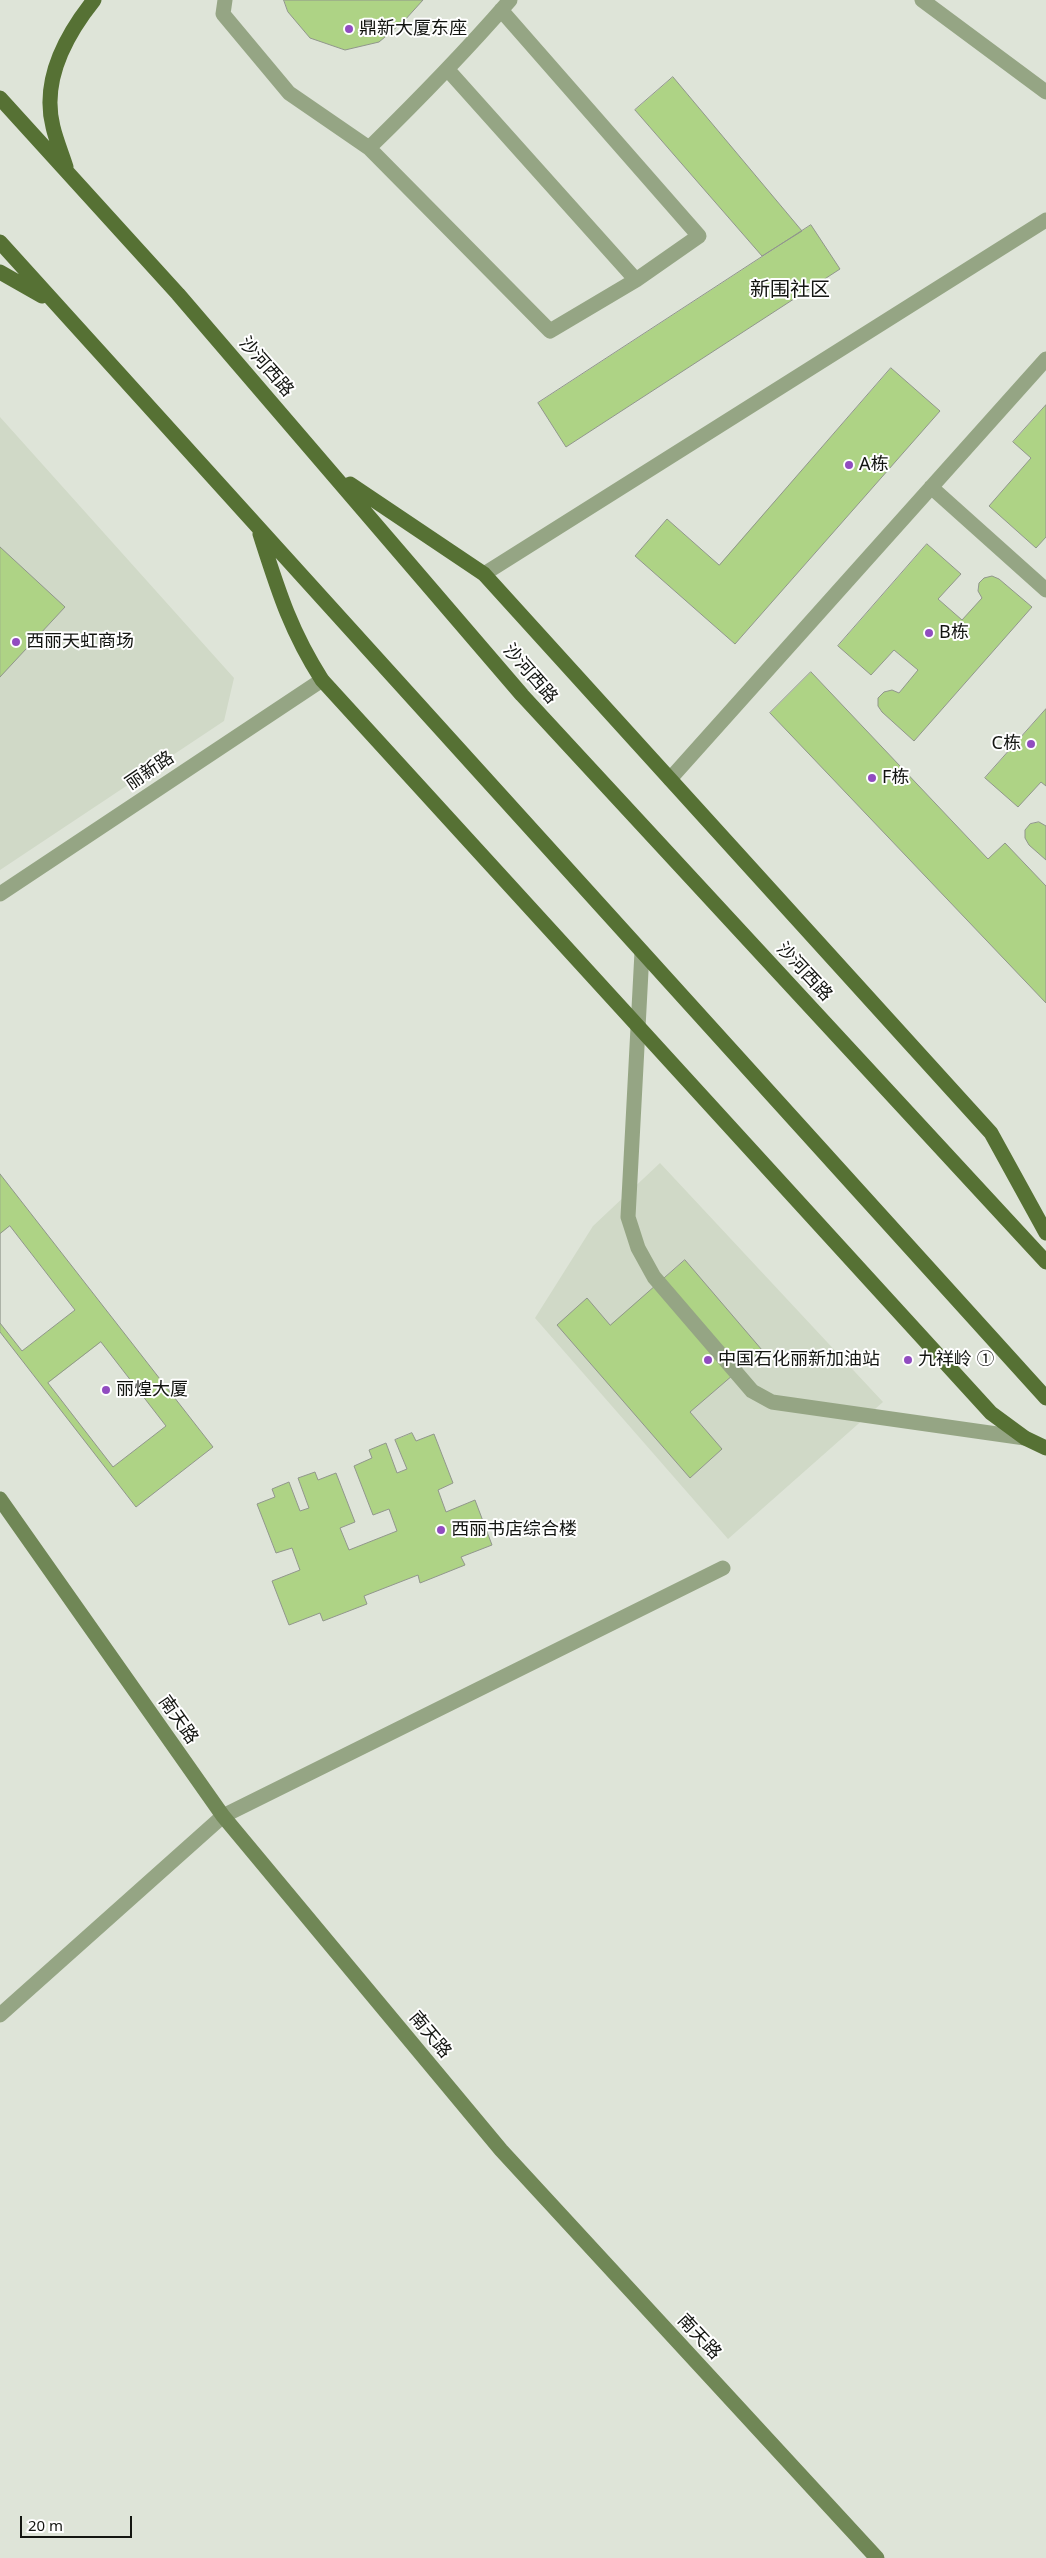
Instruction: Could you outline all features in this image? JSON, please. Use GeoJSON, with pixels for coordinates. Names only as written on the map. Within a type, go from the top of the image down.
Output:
{"type":"FeatureCollection","features":[{"type":"Feature","properties":{"kind":"main road"},"geometry":{"type":"LineString","coordinates":[[69,173],[52,126],[50,93],[59,55],[74,26],[94,0]]}},
{"type":"Feature","properties":{"kind":"main road","name":"沙河西路"},"geometry":{"type":"LineString","coordinates":[[0,98],[178,294],[529,702],[1046,1262]]}},
{"type":"Feature","properties":{"kind":"main road"},"geometry":{"type":"LineString","coordinates":[[0,242],[1046,1398]]}},
{"type":"Feature","properties":{"kind":"main road"},"geometry":{"type":"LineString","coordinates":[[0,272],[57,305]]}},
{"type":"Feature","properties":{"kind":"main road"},"geometry":{"type":"LineString","coordinates":[[322,462],[366,496],[484,574],[991,1132],[1042,1213],[1046,1233]]}},
{"type":"Feature","properties":{"kind":"main road"},"geometry":{"type":"LineString","coordinates":[[258,528],[284,610],[301,648],[322,680],[991,1413],[1025,1438],[1046,1448]]}},
{"type":"Feature","properties":{"kind":"street"},"geometry":{"type":"LineString","coordinates":[[226,0],[223,14],[289,93],[369,148],[550,330],[636,280],[700,236],[506,5],[448,70],[369,148]]}},
{"type":"Feature","properties":{"kind":"street"},"geometry":{"type":"LineString","coordinates":[[922,0],[1046,92]]}},
{"type":"Feature","properties":{"kind":"street"},"geometry":{"type":"LineString","coordinates":[[448,70],[636,280]]}},
{"type":"Feature","properties":{"kind":"street"},"geometry":{"type":"LineString","coordinates":[[484,574],[1046,220]]}},
{"type":"Feature","properties":{"kind":"street"},"geometry":{"type":"LineString","coordinates":[[670,779],[1046,358]]}},
{"type":"Feature","properties":{"kind":"street"},"geometry":{"type":"LineString","coordinates":[[931,487],[1043,583]]}},
{"type":"Feature","properties":{"kind":"street","name":"丽新路"},"geometry":{"type":"LineString","coordinates":[[0,894],[322,680]]}},
{"type":"Feature","properties":{"kind":"street"},"geometry":{"type":"LineString","coordinates":[[642,952],[628,1217],[638,1248],[654,1277],[752,1391],[772,1402],[1025,1438]]}},
{"type":"Feature","properties":{"kind":"street","name":"南天路"},"geometry":{"type":"LineString","coordinates":[[0,1499],[223,1816],[501,2150],[877,2558]]}},
{"type":"Feature","properties":{"kind":"street"},"geometry":{"type":"LineString","coordinates":[[0,2015],[223,1816],[723,1568]]}},
{"type":"Feature","properties":{"kind":"shaded area"},"geometry":{"type":"Polygon","coordinates":[[[0,417],[234,678],[224,721],[0,870],[0,417]]]}},
{"type":"Feature","properties":{"kind":"shaded area","name":"中国石化丽新加油站"},"geometry":{"type":"Polygon","coordinates":[[[660,1163],[883,1402],[728,1539],[535,1318],[593,1226],[660,1163]]]}},
{"type":"Feature","properties":{"kind":"building","name":"鼎新大厦东座"},"geometry":{"type":"Polygon","coordinates":[[[284,0],[423,0],[404,21],[379,42],[345,50],[310,38],[288,12],[284,0]]]}},
{"type":"Feature","properties":{"kind":"building"},"geometry":{"type":"Polygon","coordinates":[[[673,77],[802,231],[762,256],[635,110],[673,77]]]}},
{"type":"Feature","properties":{"kind":"building"},"geometry":{"type":"Polygon","coordinates":[[[811,225],[840,269],[566,447],[538,403],[811,225]]]}},
{"type":"Feature","properties":{"kind":"building","name":"A栋"},"geometry":{"type":"Polygon","coordinates":[[[891,368],[940,411],[735,644],[635,556],[667,519],[719,565],[891,368]]]}},
{"type":"Feature","properties":{"kind":"building"},"geometry":{"type":"Polygon","coordinates":[[[1046,405],[1046,537],[1036,548],[989,506],[1031,458],[1013,442],[1046,405]]]}},
{"type":"Feature","properties":{"kind":"building","name":"B栋"},"geometry":{"type":"Polygon","coordinates":[[[927,544],[961,574],[938,599],[962,620],[982,598],[978,591],[979,583],[984,578],[992,576],[999,579],[1032,607],[914,741],[882,712],[878,706],[878,698],[884,692],[892,690],[899,693],[918,670],[894,650],[871,675],[838,646],[927,544]]]}},
{"type":"Feature","properties":{"kind":"building","name":"西丽天虹商场"},"geometry":{"type":"Polygon","coordinates":[[[0,547],[65,607],[0,677],[0,547]]]}},
{"type":"Feature","properties":{"kind":"building","name":"F栋"},"geometry":{"type":"Polygon","coordinates":[[[811,672],[988,859],[1005,843],[1046,886],[1046,1003],[770,713],[811,672]]]}},
{"type":"Feature","properties":{"kind":"building","name":"C栋"},"geometry":{"type":"Polygon","coordinates":[[[1046,709],[1046,786],[1041,782],[1018,807],[985,778],[1046,709]]]}},
{"type":"Feature","properties":{"kind":"building"},"geometry":{"type":"Polygon","coordinates":[[[1039,822],[1046,826],[1046,860],[1029,845],[1025,838],[1025,830],[1030,824],[1039,822]]]}},
{"type":"Feature","properties":{"kind":"building","name":"丽煌大厦"},"geometry":{"type":"Polygon","coordinates":[[[0,1174],[213,1447],[136,1507],[0,1332],[0,1174]]]}},
{"type":"Feature","properties":{"kind":"building"},"geometry":{"type":"Polygon","coordinates":[[[10,1226],[75,1310],[22,1351],[0,1323],[0,1234],[10,1226]]]}},
{"type":"Feature","properties":{"kind":"building"},"geometry":{"type":"Polygon","coordinates":[[[685,1260],[762,1350],[690,1412],[722,1449],[690,1478],[557,1325],[587,1298],[610,1325],[685,1260]]]}},
{"type":"Feature","properties":{"kind":"building"},"geometry":{"type":"Polygon","coordinates":[[[101,1342],[166,1426],[113,1467],[48,1383],[101,1342]]]}},
{"type":"Feature","properties":{"kind":"building","name":"西丽书店综合楼"},"geometry":{"type":"Polygon","coordinates":[[[412,1433],[416,1441],[434,1434],[453,1483],[438,1490],[446,1512],[475,1500],[492,1545],[461,1557],[465,1565],[420,1583],[418,1575],[364,1596],[367,1604],[323,1621],[320,1613],[289,1625],[272,1581],[300,1570],[292,1548],[276,1553],[257,1504],[275,1497],[272,1489],[289,1482],[300,1511],[309,1508],[298,1478],[315,1472],[318,1480],[336,1473],[355,1522],[340,1528],[349,1550],[397,1531],[389,1509],[373,1515],[354,1466],[372,1458],[369,1450],[386,1443],[397,1473],[407,1469],[395,1440],[412,1433]]]}},
{"type":"Feature","properties":{"kind":"place","name":"鼎新大厦东座"},"geometry":{"type":"Point","coordinates":[349,29]}},
{"type":"Feature","properties":{"kind":"place","name":"A栋"},"geometry":{"type":"Point","coordinates":[849,465]}},
{"type":"Feature","properties":{"kind":"place","name":"B栋"},"geometry":{"type":"Point","coordinates":[929,633]}},
{"type":"Feature","properties":{"kind":"place","name":"西丽天虹商场"},"geometry":{"type":"Point","coordinates":[16,642]}},
{"type":"Feature","properties":{"kind":"place","name":"C栋"},"geometry":{"type":"Point","coordinates":[1031,744]}},
{"type":"Feature","properties":{"kind":"place","name":"F栋"},"geometry":{"type":"Point","coordinates":[872,778]}},
{"type":"Feature","properties":{"kind":"place","name":"中国石化丽新加油站"},"geometry":{"type":"Point","coordinates":[708,1360]}},
{"type":"Feature","properties":{"kind":"place","name":"九祥岭 ①"},"geometry":{"type":"Point","coordinates":[908,1360]}},
{"type":"Feature","properties":{"kind":"place","name":"丽煌大厦"},"geometry":{"type":"Point","coordinates":[106,1390]}},
{"type":"Feature","properties":{"kind":"place","name":"西丽书店综合楼"},"geometry":{"type":"Point","coordinates":[441,1530]}},
{"type":"Feature","properties":{"kind":"district","name":"新围社区"},"geometry":{"type":"Point","coordinates":[790,290]}}]}
